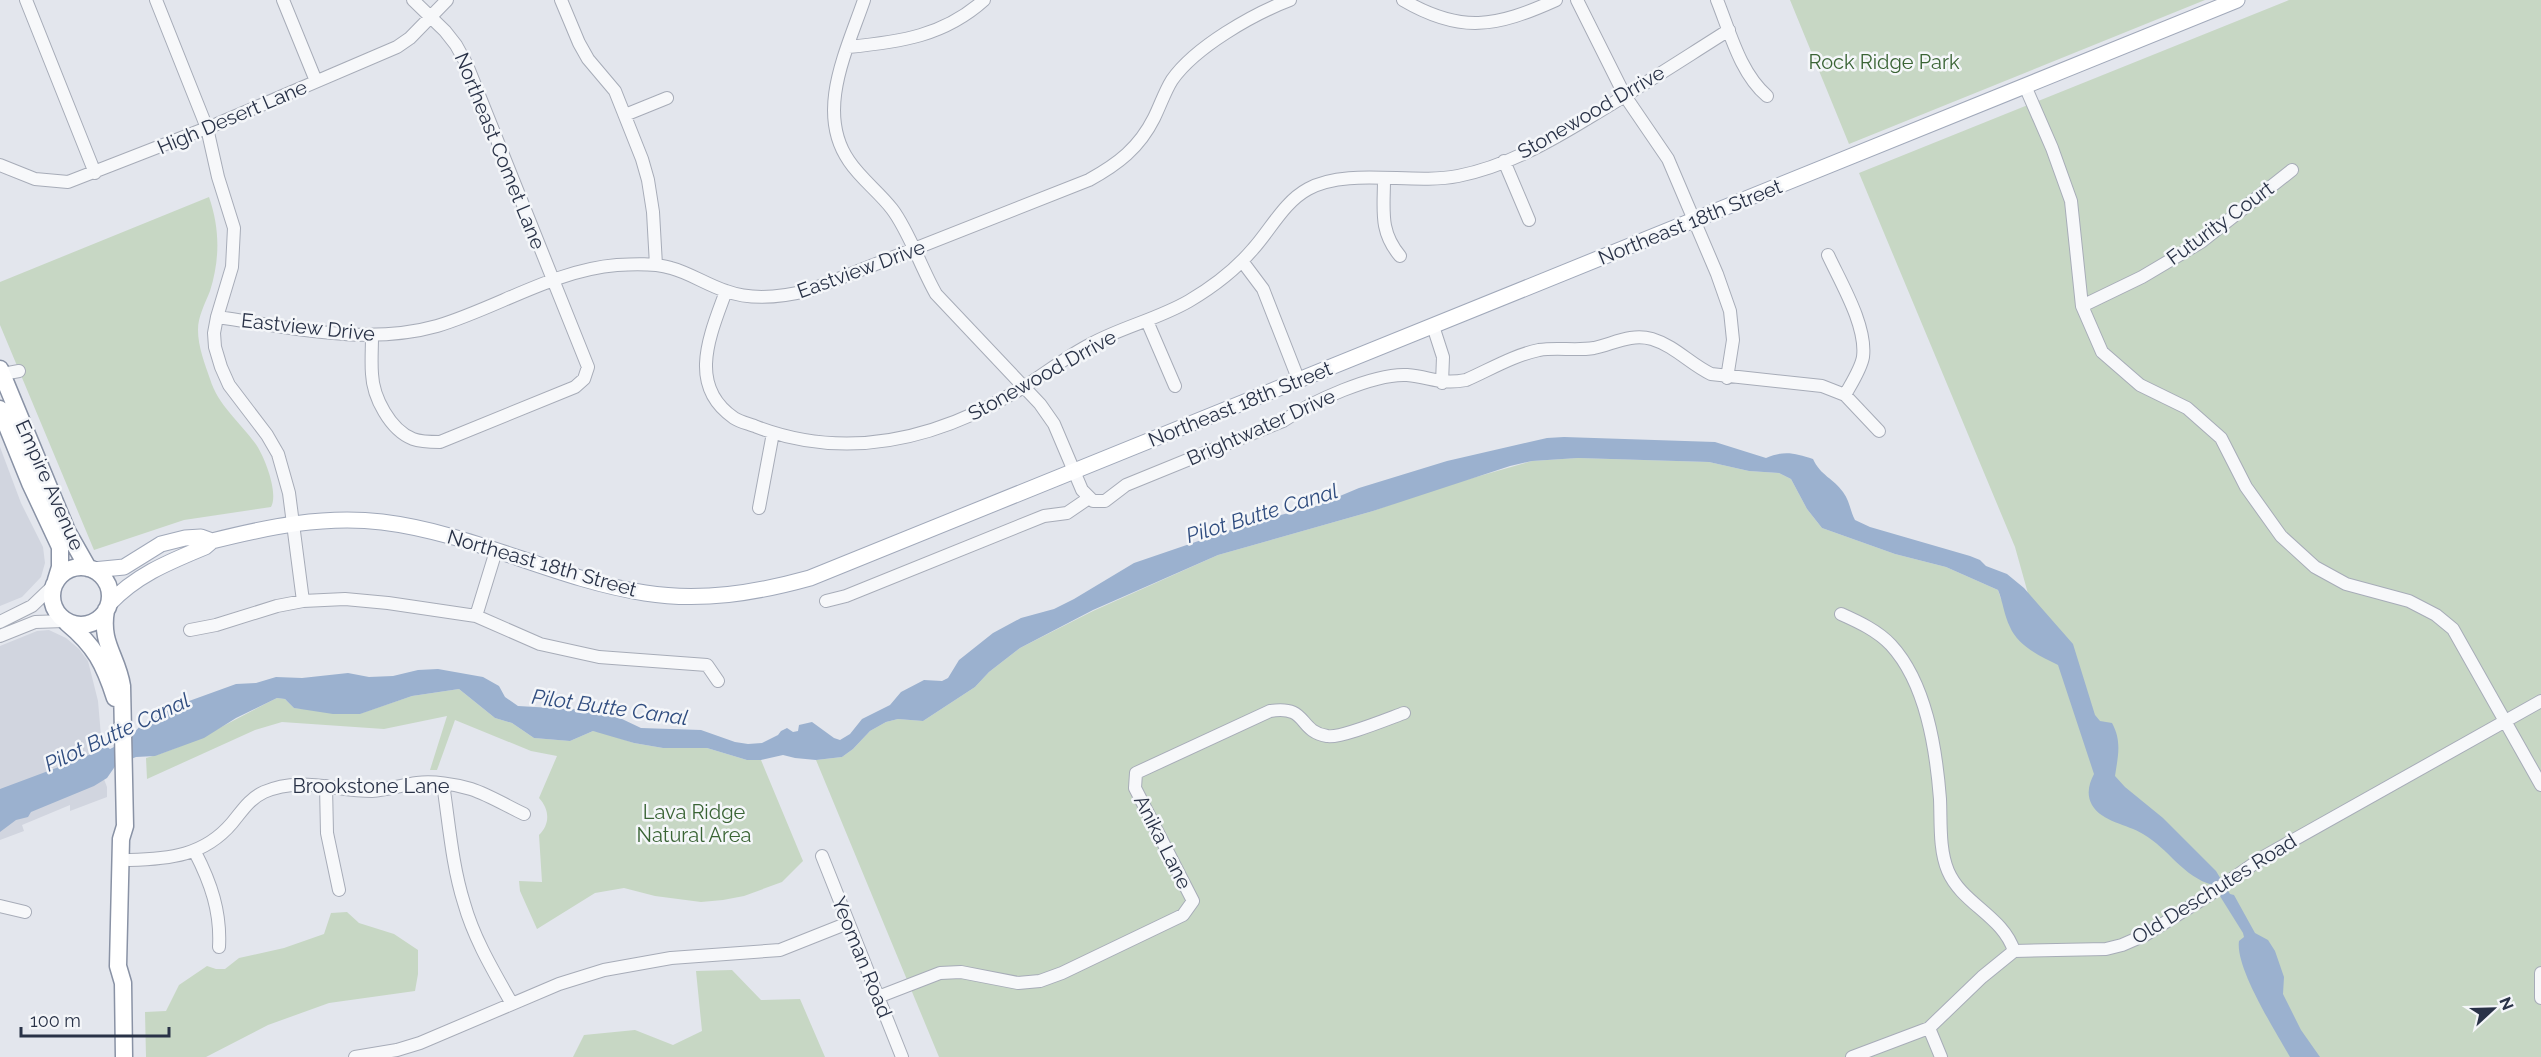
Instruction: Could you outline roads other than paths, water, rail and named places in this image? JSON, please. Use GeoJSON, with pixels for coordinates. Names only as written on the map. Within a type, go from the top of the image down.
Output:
{"type":"FeatureCollection","features":[{"type":"Feature","properties":{"kind":"highway","name":"Empire Avenue"},"geometry":{"type":"LineString","coordinates":[[5,372],[67,531],[90,569]]}},
{"type":"Feature","properties":{"kind":"highway","name":"Empire Avenue"},"geometry":{"type":"LineString","coordinates":[[0,409],[30,483],[60,547],[60,567],[55,583]]}},
{"type":"Feature","properties":{"kind":"highway"},"geometry":{"type":"LineString","coordinates":[[121,712],[110,680],[94,649],[54,609],[51,599],[55,583],[70,569],[90,569],[103,578],[108,586],[105,635],[120,675],[125,826],[129,839],[128,969],[123,983]]}},
{"type":"Feature","properties":{"kind":"highway"},"geometry":{"type":"LineString","coordinates":[[66,622],[86,625],[101,618],[108,607]]}},
{"type":"Feature","properties":{"kind":"highway"},"geometry":{"type":"LineString","coordinates":[[124,1057],[123,983],[118,966],[119,876],[121,839],[125,826]]}},
{"type":"Feature","properties":{"kind":"main road","name":"Northeast 18th Street"},"geometry":{"type":"LineString","coordinates":[[108,607],[125,586],[205,547],[212,541],[293,523],[349,520],[412,527],[496,550],[596,582],[644,593],[702,596],[747,593],[780,586],[830,570],[2237,0]]}},
{"type":"Feature","properties":{"kind":"main road","name":"Northeast 18th Street"},"geometry":{"type":"LineString","coordinates":[[90,569],[124,567],[161,544],[185,538],[201,537],[212,541]]}},
{"type":"Feature","properties":{"kind":"street"},"geometry":{"type":"LineString","coordinates":[[26,0],[95,173]]}},
{"type":"Feature","properties":{"kind":"street"},"geometry":{"type":"LineString","coordinates":[[156,0],[207,128],[218,177],[234,228],[228,286],[217,317],[214,333],[215,347],[220,367],[240,401],[267,435],[278,454],[289,493],[303,601]]}},
{"type":"Feature","properties":{"kind":"street"},"geometry":{"type":"LineString","coordinates":[[283,0],[316,81]]}},
{"type":"Feature","properties":{"kind":"street","name":"Northeast Comet Lane"},"geometry":{"type":"LineString","coordinates":[[372,336],[372,375],[375,388],[393,424],[413,439],[440,442],[575,387],[584,379],[588,367],[467,65],[456,45],[413,0]]}},
{"type":"Feature","properties":{"kind":"street","name":"High Desert Lane"},"geometry":{"type":"LineString","coordinates":[[0,165],[52,183],[68,182],[95,173],[397,47],[447,0]]}},
{"type":"Feature","properties":{"kind":"street"},"geometry":{"type":"LineString","coordinates":[[561,0],[579,43],[588,59],[615,91],[625,115],[648,180],[656,265]]}},
{"type":"Feature","properties":{"kind":"street"},"geometry":{"type":"LineString","coordinates":[[864,0],[848,47],[833,104],[834,122],[839,142],[847,159],[859,175],[892,209],[904,227],[936,294],[1040,404],[1054,424],[1082,490],[1089,498]]}},
{"type":"Feature","properties":{"kind":"street"},"geometry":{"type":"LineString","coordinates":[[848,47],[918,37],[966,16],[984,0]]}},
{"type":"Feature","properties":{"kind":"street","name":"Eastview Drive"},"geometry":{"type":"LineString","coordinates":[[217,317],[372,336],[434,327],[554,281],[594,268],[618,265],[656,265],[681,271],[726,291],[752,296],[784,297],[810,290],[1089,180],[1110,169],[1142,140],[1173,80],[1193,58],[1247,19],[1290,0]]}},
{"type":"Feature","properties":{"kind":"street"},"geometry":{"type":"LineString","coordinates":[[1403,0],[1422,11],[1448,21],[1474,24],[1496,22],[1520,15],[1556,0]]}},
{"type":"Feature","properties":{"kind":"street"},"geometry":{"type":"LineString","coordinates":[[1577,0],[1625,96],[1668,159],[1730,311],[1733,340],[1726,378]]}},
{"type":"Feature","properties":{"kind":"street"},"geometry":{"type":"LineString","coordinates":[[1717,0],[1748,75],[1767,96]]}},
{"type":"Feature","properties":{"kind":"street","name":"Stonewood Drrive"},"geometry":{"type":"LineString","coordinates":[[726,291],[709,339],[705,360],[708,384],[719,403],[734,418],[773,433],[828,443],[884,442],[911,437],[943,427],[990,406],[1023,388],[1092,343],[1148,321],[1191,300],[1242,261],[1291,201],[1309,188],[1346,178],[1458,176],[1504,161],[1556,138],[1729,30]]}},
{"type":"Feature","properties":{"kind":"street"},"geometry":{"type":"LineString","coordinates":[[2025,86],[2052,148],[2071,201],[2082,306],[2102,352],[2140,385],[2187,408],[2221,438],[2246,487],[2281,536],[2315,567],[2346,584],[2409,601],[2436,615],[2453,629],[2541,785]]}},
{"type":"Feature","properties":{"kind":"street"},"geometry":{"type":"LineString","coordinates":[[625,115],[667,98]]}},
{"type":"Feature","properties":{"kind":"street"},"geometry":{"type":"LineString","coordinates":[[1504,161],[1529,220]]}},
{"type":"Feature","properties":{"kind":"street","name":"Futurity Court"},"geometry":{"type":"LineString","coordinates":[[2082,306],[2142,277],[2200,242],[2292,170]]}},
{"type":"Feature","properties":{"kind":"street"},"geometry":{"type":"LineString","coordinates":[[1384,179],[1383,220],[1386,235],[1400,256]]}},
{"type":"Feature","properties":{"kind":"street"},"geometry":{"type":"LineString","coordinates":[[1828,255],[1857,319],[1862,341],[1863,358],[1845,395]]}},
{"type":"Feature","properties":{"kind":"street"},"geometry":{"type":"LineString","coordinates":[[1242,261],[1263,289],[1299,381]]}},
{"type":"Feature","properties":{"kind":"street"},"geometry":{"type":"LineString","coordinates":[[1148,321],[1175,386]]}},
{"type":"Feature","properties":{"kind":"street"},"geometry":{"type":"LineString","coordinates":[[1433,326],[1443,357],[1442,383]]}},
{"type":"Feature","properties":{"kind":"street","name":"Brightwater Drive"},"geometry":{"type":"LineString","coordinates":[[826,601],[846,596],[1044,516],[1067,513],[1089,498],[1093,501],[1105,501],[1126,485],[1283,421],[1301,409],[1375,379],[1409,375],[1442,383],[1466,380],[1536,351],[1554,348],[1580,350],[1623,338],[1649,338],[1664,343],[1697,367],[1711,374],[1726,378],[1822,386],[1845,395],[1879,431]]}},
{"type":"Feature","properties":{"kind":"street"},"geometry":{"type":"LineString","coordinates":[[759,508],[773,433]]}},
{"type":"Feature","properties":{"kind":"street"},"geometry":{"type":"LineString","coordinates":[[476,616],[496,550]]}},
{"type":"Feature","properties":{"kind":"street"},"geometry":{"type":"LineString","coordinates":[[0,622],[32,606],[55,583]]}},
{"type":"Feature","properties":{"kind":"street"},"geometry":{"type":"LineString","coordinates":[[190,630],[303,601],[345,599],[388,603],[476,616],[540,644],[599,657],[707,664],[718,681]]}},
{"type":"Feature","properties":{"kind":"street"},"geometry":{"type":"LineString","coordinates":[[1841,614],[1864,624],[1890,644],[1910,670],[1931,739],[1939,786],[1947,868],[1956,886],[2004,930],[2014,951],[1982,977],[1929,1028],[1852,1057]]}},
{"type":"Feature","properties":{"kind":"street"},"geometry":{"type":"LineString","coordinates":[[0,636],[35,622],[66,622]]}},
{"type":"Feature","properties":{"kind":"street","name":"Old Deschutes Road"},"geometry":{"type":"LineString","coordinates":[[2014,951],[2091,950],[2122,945],[2145,935],[2265,856],[2541,701]]}},
{"type":"Feature","properties":{"kind":"street","name":"Anika Lane"},"geometry":{"type":"LineString","coordinates":[[878,997],[940,974],[962,972],[1018,982],[1040,981],[1062,973],[1183,915],[1193,901],[1135,788],[1136,773],[1270,711],[1287,708],[1296,712],[1312,731],[1329,737],[1404,713]]}},
{"type":"Feature","properties":{"kind":"street","name":"Brookstone Lane"},"geometry":{"type":"LineString","coordinates":[[129,860],[156,860],[195,852],[220,835],[242,809],[264,792],[289,785],[373,791],[419,783],[443,784],[471,789],[524,814]]}},
{"type":"Feature","properties":{"kind":"street"},"geometry":{"type":"LineString","coordinates":[[443,784],[456,871],[464,904],[477,938],[512,1004]]}},
{"type":"Feature","properties":{"kind":"street"},"geometry":{"type":"LineString","coordinates":[[326,786],[327,833],[339,890]]}},
{"type":"Feature","properties":{"kind":"street"},"geometry":{"type":"LineString","coordinates":[[195,852],[213,891],[220,925],[219,947]]}},
{"type":"Feature","properties":{"kind":"street","name":"Yeoman Road"},"geometry":{"type":"LineString","coordinates":[[822,856],[902,1057]]}},
{"type":"Feature","properties":{"kind":"street"},"geometry":{"type":"LineString","coordinates":[[0,906],[25,912]]}},
{"type":"Feature","properties":{"kind":"street"},"geometry":{"type":"LineString","coordinates":[[355,1057],[397,1050],[420,1043],[559,984],[604,970],[671,958],[780,950],[848,923]]}},
{"type":"Feature","properties":{"kind":"street"},"geometry":{"type":"LineString","coordinates":[[2541,973],[2541,998]]}},
{"type":"Feature","properties":{"kind":"street"},"geometry":{"type":"LineString","coordinates":[[1929,1028],[1941,1057]]}},
{"type":"Feature","properties":{"kind":"water"},"geometry":{"type":"Polygon","coordinates":[[[1547,438],[1715,442],[1766,458],[1784,453],[1807,457],[1813,459],[1819,469],[1843,492],[1855,520],[1870,527],[1970,556],[1980,560],[1986,566],[2007,574],[2024,588],[2073,644],[2095,715],[2100,721],[2112,723],[2117,736],[2115,776],[2163,818],[2216,871],[2230,894],[2234,895],[2255,933],[2268,940],[2275,951],[2284,977],[2283,994],[2301,1030],[2320,1057],[2290,1057],[2258,1000],[2243,967],[2239,953],[2239,941],[2244,937],[2243,933],[2213,885],[2193,876],[2143,834],[2108,819],[2096,811],[2089,797],[2094,774],[2058,665],[2030,650],[2018,640],[2008,622],[1998,590],[1946,567],[1895,554],[1822,528],[1807,509],[1791,479],[1779,473],[1749,471],[1709,462],[1578,458],[1532,461],[1510,466],[1373,511],[1218,555],[1093,610],[1020,648],[989,672],[975,687],[923,721],[898,719],[886,722],[870,731],[842,757],[816,760],[783,755],[761,760],[747,760],[707,748],[663,748],[634,743],[593,731],[570,741],[534,738],[512,723],[495,718],[459,689],[412,696],[360,714],[333,714],[294,708],[285,699],[277,698],[236,718],[204,738],[155,756],[136,757],[116,765],[107,778],[94,786],[31,812],[28,817],[16,820],[0,832],[0,789],[83,758],[106,746],[110,749],[128,740],[140,726],[178,705],[236,684],[256,683],[276,677],[302,678],[348,673],[369,677],[393,676],[418,670],[438,669],[483,677],[499,686],[505,697],[518,706],[586,710],[622,719],[641,728],[701,730],[748,744],[762,743],[787,728],[793,732],[798,731],[799,725],[812,722],[840,740],[850,734],[862,719],[890,705],[901,692],[924,680],[942,681],[948,678],[959,660],[993,633],[1021,618],[1054,609],[1134,563],[1254,522],[1316,506],[1359,488],[1447,461],[1547,438]]]}},
{"type":"Feature","properties":{"kind":"park label","name":"Rock Ridge Park"},"geometry":{"type":"Point","coordinates":[1884,62]}},
{"type":"Feature","properties":{"kind":"park label","name":"Lava Ridge Natural Area"},"geometry":{"type":"Point","coordinates":[694,824]}},
{"type":"Feature","properties":{"kind":"water label","name":"Pilot Butte Canal"},"geometry":{"type":"Point","coordinates":[1262,513]}},
{"type":"Feature","properties":{"kind":"water label","name":"Pilot Butte Canal"},"geometry":{"type":"Point","coordinates":[610,707]}},
{"type":"Feature","properties":{"kind":"water label","name":"Pilot Butte Canal"},"geometry":{"type":"Point","coordinates":[117,732]}}]}
